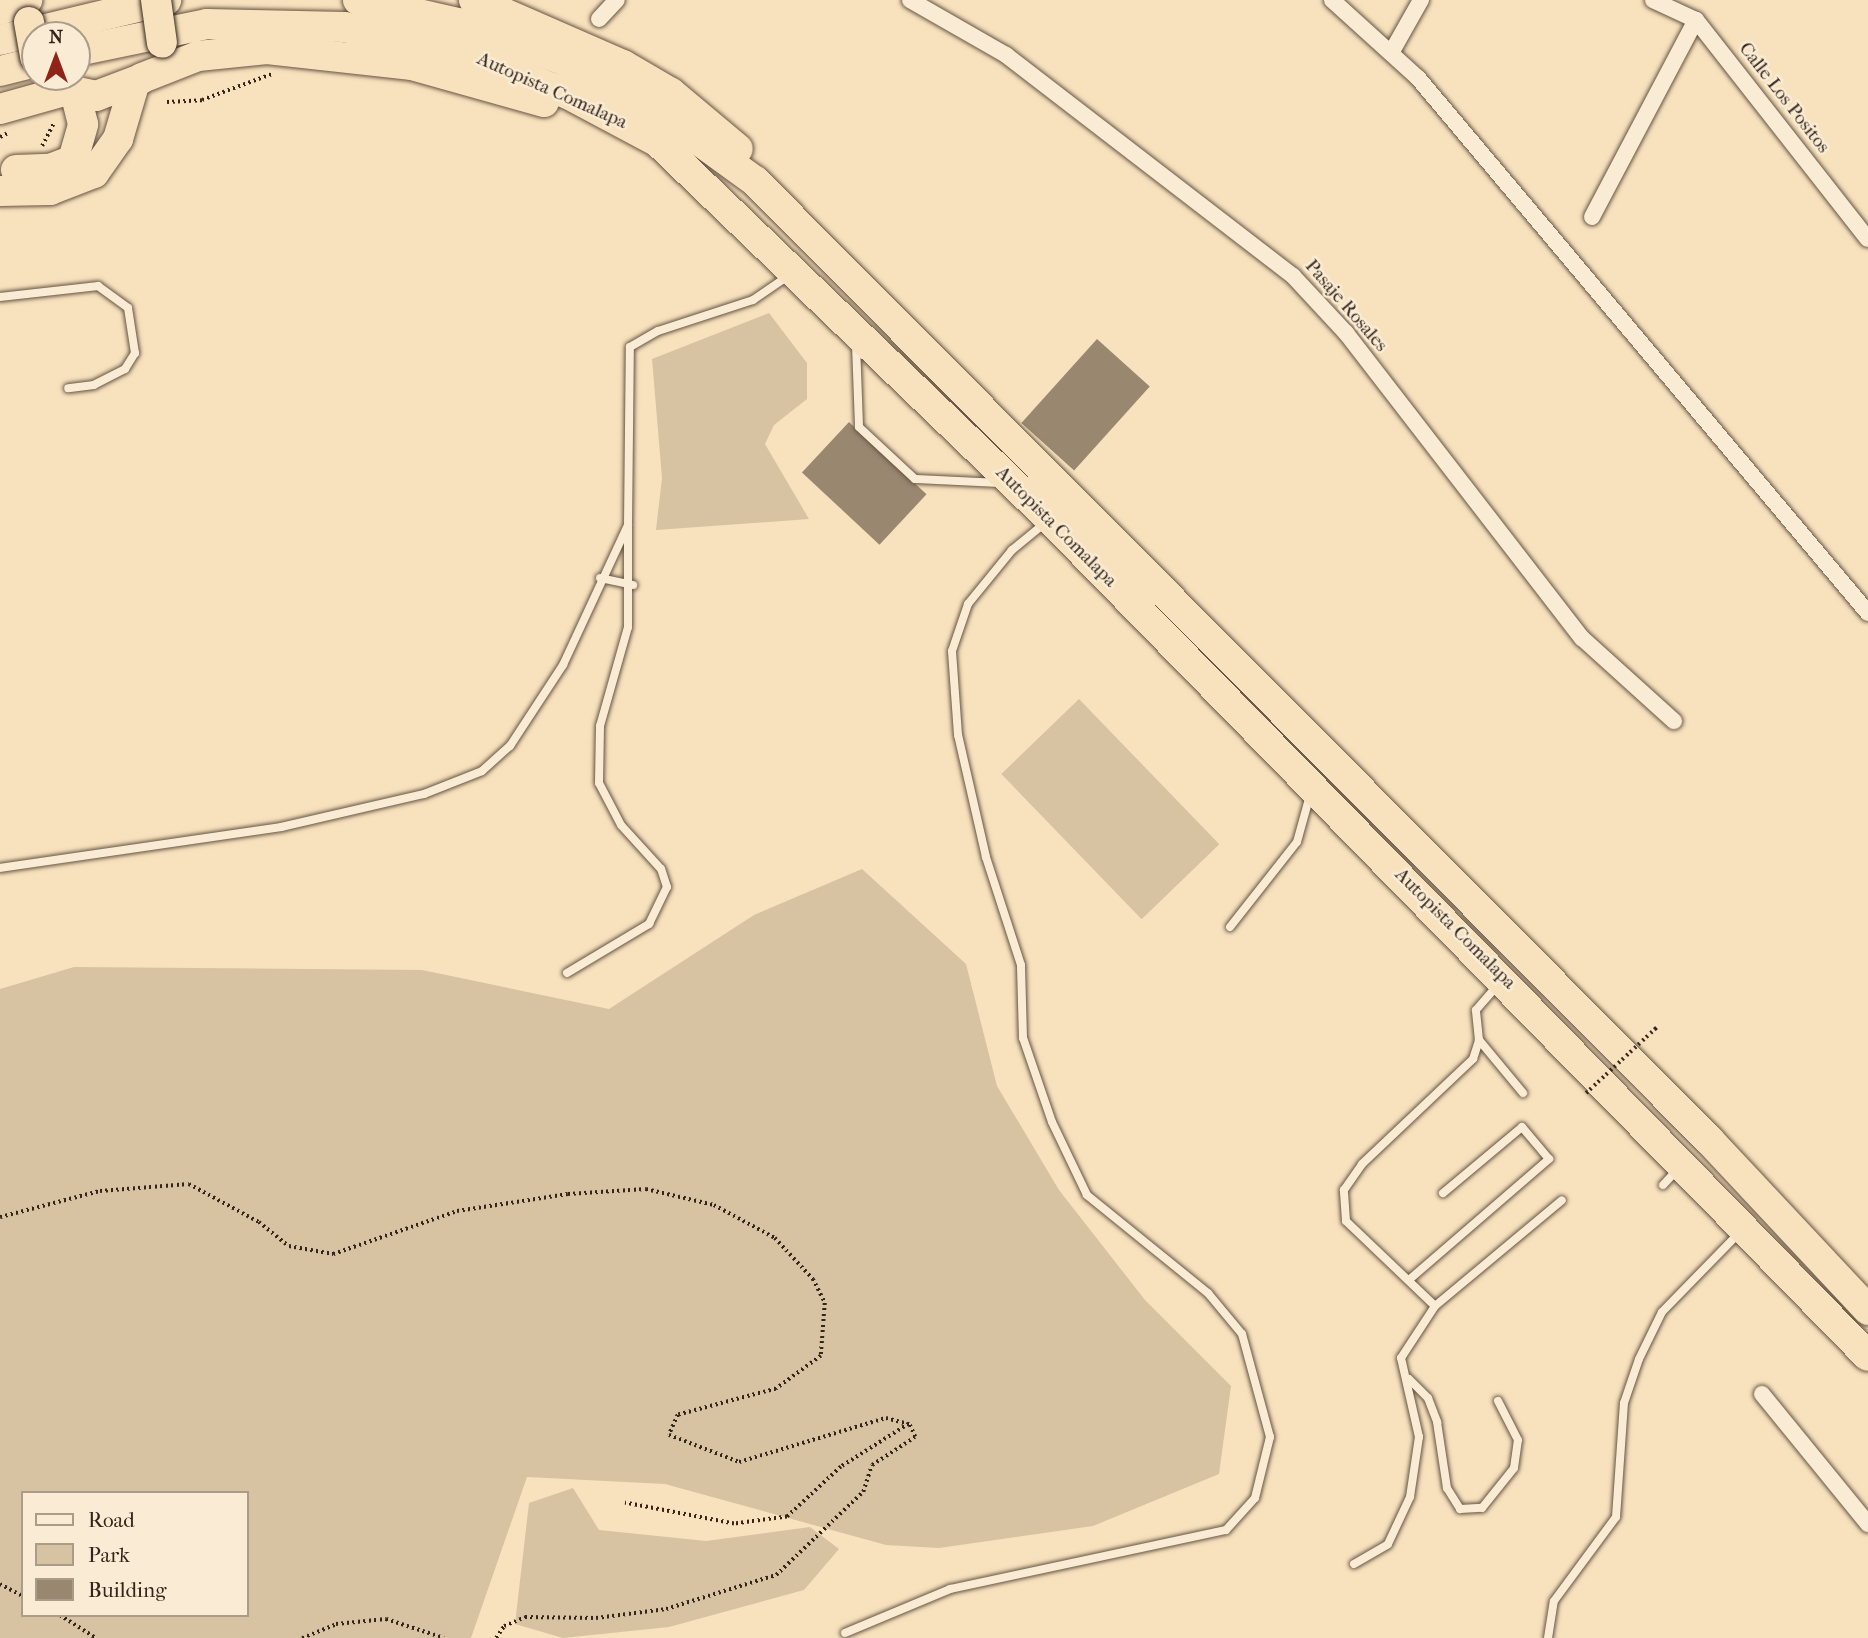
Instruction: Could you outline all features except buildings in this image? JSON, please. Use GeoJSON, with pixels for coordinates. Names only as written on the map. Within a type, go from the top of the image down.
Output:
{"type":"FeatureCollection","features":[{"type":"Feature","properties":{"kind":"highway"},"geometry":{"type":"LineString","coordinates":[[0,191],[50,190],[94,173],[118,139],[138,81],[162,43],[156,0]]}},
{"type":"Feature","properties":{"kind":"highway"},"geometry":{"type":"LineString","coordinates":[[0,40],[166,0]]}},
{"type":"Feature","properties":{"kind":"highway","name":"Autopista Comalapa"},"geometry":{"type":"LineString","coordinates":[[358,0],[510,39],[603,81],[755,181],[807,229],[1709,1140],[1868,1310]]}},
{"type":"Feature","properties":{"kind":"highway"},"geometry":{"type":"LineString","coordinates":[[474,0],[563,36],[671,93],[737,148],[807,229]]}},
{"type":"Feature","properties":{"kind":"highway"},"geometry":{"type":"LineString","coordinates":[[0,10],[31,7]]}},
{"type":"Feature","properties":{"kind":"highway","name":"Autopista Comalapa"},"geometry":{"type":"LineString","coordinates":[[91,48],[182,28],[261,21],[344,27],[454,50],[568,94],[659,142],[797,270],[1050,519],[1684,1162],[1868,1356]]}},
{"type":"Feature","properties":{"kind":"highway"},"geometry":{"type":"LineString","coordinates":[[87,91],[106,96],[198,56],[267,49],[412,65],[500,89],[604,130],[797,270]]}},
{"type":"Feature","properties":{"kind":"highway"},"geometry":{"type":"LineString","coordinates":[[0,71],[21,75]]}},
{"type":"Feature","properties":{"kind":"highway"},"geometry":{"type":"LineString","coordinates":[[0,109],[35,91]]}},
{"type":"Feature","properties":{"kind":"highway"},"geometry":{"type":"LineString","coordinates":[[0,171],[50,169],[73,160],[83,124],[59,91]]}},
{"type":"Feature","properties":{"kind":"street"},"geometry":{"type":"LineString","coordinates":[[599,19],[617,0]]}},
{"type":"Feature","properties":{"kind":"street","name":"Pasaje Rosales"},"geometry":{"type":"LineString","coordinates":[[910,0],[1006,55],[1293,276],[1346,333],[1582,638],[1674,721]]}},
{"type":"Feature","properties":{"kind":"street"},"geometry":{"type":"LineString","coordinates":[[1332,0],[1391,53],[1868,613]]}},
{"type":"Feature","properties":{"kind":"street"},"geometry":{"type":"LineString","coordinates":[[1391,53],[1421,0]]}},
{"type":"Feature","properties":{"kind":"street","name":"Calle Los Positos"},"geometry":{"type":"LineString","coordinates":[[1653,0],[1696,20],[1868,239]]}},
{"type":"Feature","properties":{"kind":"street"},"geometry":{"type":"LineString","coordinates":[[1592,217],[1696,20]]}},
{"type":"Feature","properties":{"kind":"street"},"geometry":{"type":"LineString","coordinates":[[1762,1394],[1868,1524]]}},
{"type":"Feature","properties":{"kind":"lane"},"geometry":{"type":"LineString","coordinates":[[567,973],[649,924],[667,887],[661,869],[621,825],[599,783],[600,726],[628,627],[633,585],[628,525],[630,347],[658,331],[753,300],[797,270]]}},
{"type":"Feature","properties":{"kind":"lane"},"geometry":{"type":"LineString","coordinates":[[0,297],[98,286],[128,307],[135,353],[125,369],[94,385],[68,388]]}},
{"type":"Feature","properties":{"kind":"lane"},"geometry":{"type":"LineString","coordinates":[[855,327],[859,427],[915,479],[1013,483]]}},
{"type":"Feature","properties":{"kind":"lane"},"geometry":{"type":"LineString","coordinates":[[845,1633],[950,1589],[1226,1530],[1255,1498],[1270,1437],[1242,1334],[1208,1293],[1087,1195],[1052,1122],[1023,1038],[1021,965],[985,858],[958,734],[952,651],[968,604],[1012,550],[1050,519]]}},
{"type":"Feature","properties":{"kind":"lane"},"geometry":{"type":"LineString","coordinates":[[0,868],[281,827],[424,794],[482,771],[510,746],[563,665],[600,578],[628,525]]}},
{"type":"Feature","properties":{"kind":"lane"},"geometry":{"type":"LineString","coordinates":[[600,578],[633,585]]}},
{"type":"Feature","properties":{"kind":"lane"},"geometry":{"type":"LineString","coordinates":[[1230,927],[1297,842],[1312,785]]}},
{"type":"Feature","properties":{"kind":"lane"},"geometry":{"type":"LineString","coordinates":[[1435,1306],[1410,1279],[1346,1221],[1344,1190],[1362,1164],[1473,1059],[1479,1041],[1476,1010],[1503,978]]}},
{"type":"Feature","properties":{"kind":"lane"},"geometry":{"type":"LineString","coordinates":[[1479,1041],[1523,1093]]}},
{"type":"Feature","properties":{"kind":"lane"},"geometry":{"type":"LineString","coordinates":[[1410,1279],[1549,1159],[1522,1127],[1443,1193]]}},
{"type":"Feature","properties":{"kind":"lane"},"geometry":{"type":"LineString","coordinates":[[1663,1185],[1684,1162]]}},
{"type":"Feature","properties":{"kind":"lane"},"geometry":{"type":"LineString","coordinates":[[1354,1564],[1388,1544],[1410,1497],[1419,1437],[1403,1346],[1435,1306],[1562,1200]]}},
{"type":"Feature","properties":{"kind":"lane"},"geometry":{"type":"LineString","coordinates":[[1548,1638],[1554,1601],[1616,1517],[1624,1403],[1639,1359],[1662,1312],[1745,1225]]}},
{"type":"Feature","properties":{"kind":"lane"},"geometry":{"type":"LineString","coordinates":[[1409,1379],[1434,1415],[1447,1488],[1460,1509],[1482,1508],[1514,1468],[1518,1440],[1497,1401]]}},
{"type":"Feature","properties":{"kind":"path"},"geometry":{"type":"LineString","coordinates":[[167,102],[202,100],[269,78],[275,65],[262,66]]}},
{"type":"Feature","properties":{"kind":"path"},"geometry":{"type":"LineString","coordinates":[[55,91],[66,130]]}},
{"type":"Feature","properties":{"kind":"path"},"geometry":{"type":"LineString","coordinates":[[1586,1093],[1658,1026]]}},
{"type":"Feature","properties":{"kind":"path"},"geometry":{"type":"LineString","coordinates":[[0,1217],[100,1191],[189,1184],[250,1216],[289,1246],[333,1254],[457,1211],[646,1188],[714,1205],[775,1238],[813,1279],[825,1303],[821,1356],[776,1389],[678,1415],[669,1435],[739,1462],[886,1418],[909,1423]]}},
{"type":"Feature","properties":{"kind":"path"},"geometry":{"type":"LineString","coordinates":[[625,1503],[734,1524],[787,1517],[841,1467],[909,1423]]}},
{"type":"Feature","properties":{"kind":"path"},"geometry":{"type":"LineString","coordinates":[[496,1638],[504,1626],[525,1617],[596,1618],[666,1609],[776,1575],[863,1492],[872,1465],[915,1437],[909,1423]]}},
{"type":"Feature","properties":{"kind":"path"},"geometry":{"type":"LineString","coordinates":[[0,1584],[21,1595]]}},
{"type":"Feature","properties":{"kind":"path"},"geometry":{"type":"LineString","coordinates":[[63,1617],[96,1638]]}},
{"type":"Feature","properties":{"kind":"path"},"geometry":{"type":"LineString","coordinates":[[302,1638],[336,1624],[386,1619],[444,1638]]}},
{"type":"Feature","properties":{"kind":"green space"},"geometry":{"type":"Polygon","coordinates":[[[769,313],[807,363],[807,399],[774,425],[765,444],[809,519],[656,530],[662,478],[652,359],[769,313]]]}},
{"type":"Feature","properties":{"kind":"green space"},"geometry":{"type":"Polygon","coordinates":[[[1079,699],[1219,844],[1142,919],[1001,774],[1079,699]]]}},
{"type":"Feature","properties":{"kind":"green space"},"geometry":{"type":"Polygon","coordinates":[[[862,869],[966,964],[997,1086],[1059,1190],[1145,1300],[1231,1386],[1219,1474],[1093,1526],[939,1548],[886,1545],[665,1484],[527,1477],[471,1638],[0,1638],[0,989],[74,967],[422,970],[609,1009],[754,915],[862,869]]]}},
{"type":"Feature","properties":{"kind":"green space"},"geometry":{"type":"Polygon","coordinates":[[[573,1488],[599,1530],[706,1541],[810,1527],[839,1549],[804,1590],[669,1627],[563,1638],[515,1624],[529,1503],[573,1488]]]}}]}
